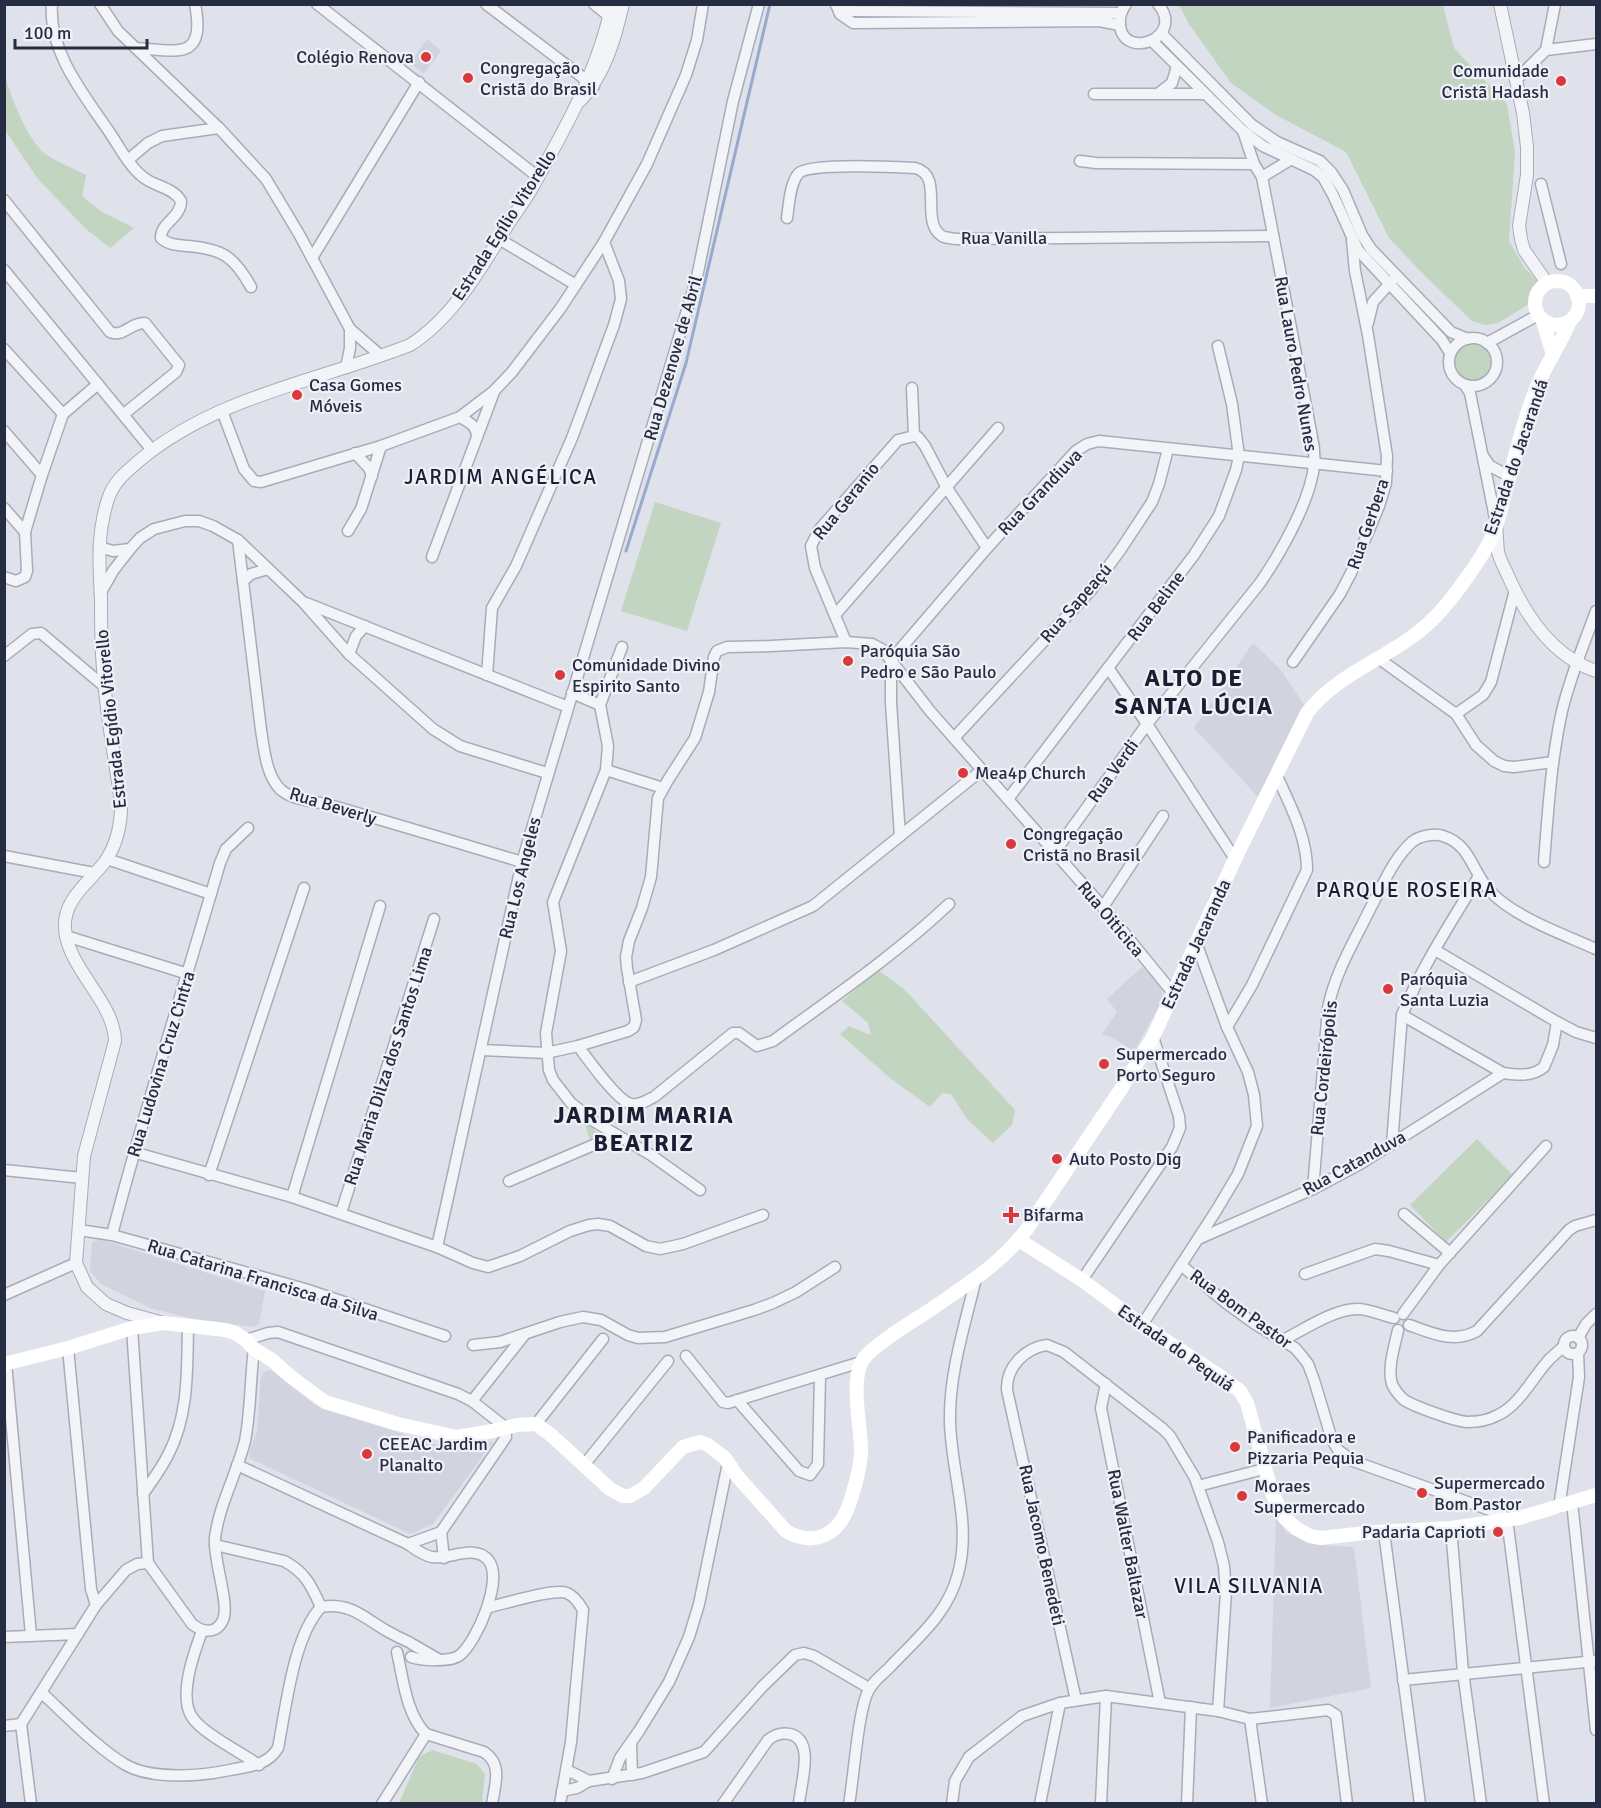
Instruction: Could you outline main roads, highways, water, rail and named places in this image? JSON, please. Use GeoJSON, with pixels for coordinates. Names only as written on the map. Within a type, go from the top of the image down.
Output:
{"type":"FeatureCollection","features":[{"type":"Feature","properties":{"kind":"main road"},"geometry":{"type":"LineString","coordinates":[[1540,318],[1557,325],[1570,321],[1579,305],[1573,288],[1556,281],[1547,283],[1537,293],[1535,308],[1553,355]]}},
{"type":"Feature","properties":{"kind":"main road"},"geometry":{"type":"LineString","coordinates":[[1577,296],[1596,296]]}},
{"type":"Feature","properties":{"kind":"main road","name":"Estrada do Jacarandá"},"geometry":{"type":"LineString","coordinates":[[1378,658],[1434,619],[1472,568],[1494,531],[1534,393],[1570,321]]}},
{"type":"Feature","properties":{"kind":"main road","name":"Estrada Jacaranda"},"geometry":{"type":"LineString","coordinates":[[1019,1240],[1154,1037],[1235,860],[1307,713],[1315,702],[1340,681],[1378,658]]}},
{"type":"Feature","properties":{"kind":"main road"},"geometry":{"type":"LineString","coordinates":[[5,1363],[68,1348],[132,1328],[164,1323],[225,1330],[235,1333],[272,1359],[290,1376],[325,1402],[398,1424],[457,1437],[505,1427],[536,1424],[552,1435],[617,1494],[630,1496],[644,1488],[677,1452],[690,1444],[700,1442],[708,1445],[728,1463],[778,1523],[793,1535],[802,1538],[817,1538],[833,1531],[839,1525],[848,1506],[860,1466],[857,1382],[861,1362],[895,1333],[976,1278],[1019,1240]]}},
{"type":"Feature","properties":{"kind":"main road","name":"Estrada do Pequiá"},"geometry":{"type":"LineString","coordinates":[[1019,1240],[1082,1280],[1142,1325],[1239,1391],[1247,1403],[1264,1469],[1284,1517],[1297,1529],[1310,1536],[1321,1538],[1451,1528],[1519,1518],[1596,1495]]}},
{"type":"Feature","properties":{"kind":"waterway"},"geometry":{"type":"LineString","coordinates":[[626,551],[686,363],[770,4]]}},
{"type":"Feature","properties":{"kind":"place","name":"Colégio Renova"},"geometry":{"type":"Point","coordinates":[426,57]}},
{"type":"Feature","properties":{"kind":"place","name":"Congregação Cristã do Brasil"},"geometry":{"type":"Point","coordinates":[468,78]}},
{"type":"Feature","properties":{"kind":"place","name":"Comunidade Cristã Hadash"},"geometry":{"type":"Point","coordinates":[1561,81]}},
{"type":"Feature","properties":{"kind":"place","name":"Casa Gomes Móveis"},"geometry":{"type":"Point","coordinates":[297,395]}},
{"type":"Feature","properties":{"kind":"place","name":"Paróquia São Pedro e São Paulo"},"geometry":{"type":"Point","coordinates":[848,661]}},
{"type":"Feature","properties":{"kind":"place","name":"Comunidade Divino Espirito Santo"},"geometry":{"type":"Point","coordinates":[560,675]}},
{"type":"Feature","properties":{"kind":"place","name":"Mea4p Church"},"geometry":{"type":"Point","coordinates":[963,773]}},
{"type":"Feature","properties":{"kind":"place","name":"Congregação Cristã no Brasil"},"geometry":{"type":"Point","coordinates":[1011,844]}},
{"type":"Feature","properties":{"kind":"place","name":"Paróquia Santa Luzia"},"geometry":{"type":"Point","coordinates":[1388,989]}},
{"type":"Feature","properties":{"kind":"place","name":"Supermercado Porto Seguro"},"geometry":{"type":"Point","coordinates":[1104,1064]}},
{"type":"Feature","properties":{"kind":"place","name":"Auto Posto Dig"},"geometry":{"type":"Point","coordinates":[1057,1159]}},
{"type":"Feature","properties":{"kind":"place","name":"Bifarma"},"geometry":{"type":"Point","coordinates":[1011,1215]}},
{"type":"Feature","properties":{"kind":"place","name":"Panificadora e Pizzaria Pequia"},"geometry":{"type":"Point","coordinates":[1235,1447]}},
{"type":"Feature","properties":{"kind":"place","name":"CEEAC Jardim Planalto"},"geometry":{"type":"Point","coordinates":[367,1454]}},
{"type":"Feature","properties":{"kind":"place","name":"Supermercado Bom Pastor"},"geometry":{"type":"Point","coordinates":[1422,1493]}},
{"type":"Feature","properties":{"kind":"place","name":"Moraes Supermercado"},"geometry":{"type":"Point","coordinates":[1242,1496]}},
{"type":"Feature","properties":{"kind":"place","name":"Padaria Caprioti"},"geometry":{"type":"Point","coordinates":[1498,1532]}},
{"type":"Feature","properties":{"kind":"district","name":"JARDIM ANGÉLICA"},"geometry":{"type":"Point","coordinates":[501,477]}},
{"type":"Feature","properties":{"kind":"district","name":"ALTO DE SANTA LÚCIA"},"geometry":{"type":"Point","coordinates":[1194,692]}},
{"type":"Feature","properties":{"kind":"district","name":"PARQUE ROSEIRA"},"geometry":{"type":"Point","coordinates":[1407,890]}},
{"type":"Feature","properties":{"kind":"district","name":"JARDIM MARIA BEATRIZ"},"geometry":{"type":"Point","coordinates":[644,1129]}},
{"type":"Feature","properties":{"kind":"district","name":"VILA SILVANIA"},"geometry":{"type":"Point","coordinates":[1249,1586]}}]}
